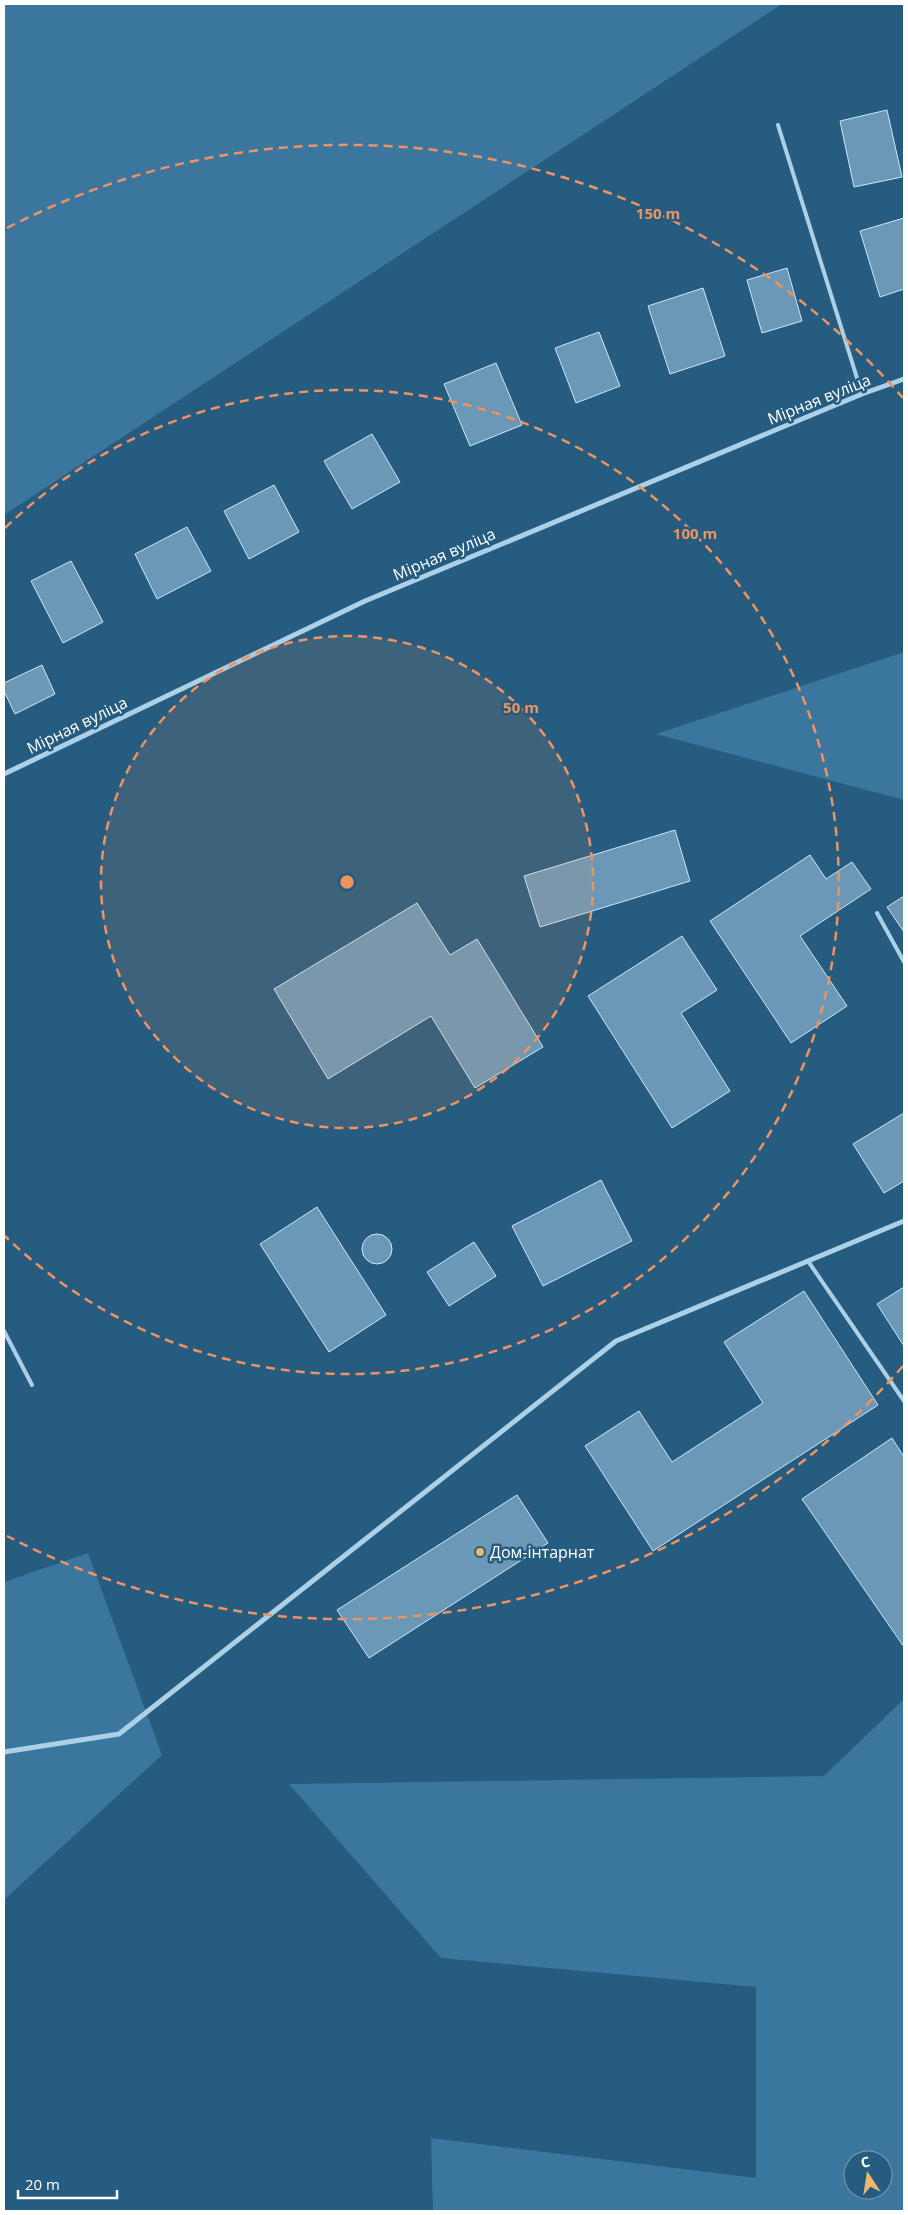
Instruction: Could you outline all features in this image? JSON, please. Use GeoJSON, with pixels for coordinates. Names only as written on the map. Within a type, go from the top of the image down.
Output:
{"type":"FeatureCollection","features":[{"type":"Feature","properties":{"kind":"street","name":"Мірная вуліца"},"geometry":{"type":"LineString","coordinates":[[4,774],[365,601],[862,394],[904,379]]}},
{"type":"Feature","properties":{"kind":"street"},"geometry":{"type":"LineString","coordinates":[[4,1752],[119,1734],[616,1341],[904,1221]]}},
{"type":"Feature","properties":{"kind":"lane"},"geometry":{"type":"LineString","coordinates":[[778,125],[862,394]]}},
{"type":"Feature","properties":{"kind":"lane"},"geometry":{"type":"LineString","coordinates":[[877,913],[904,962]]}},
{"type":"Feature","properties":{"kind":"lane"},"geometry":{"type":"LineString","coordinates":[[808,1261],[904,1401]]}},
{"type":"Feature","properties":{"kind":"lane"},"geometry":{"type":"LineString","coordinates":[[4,1331],[32,1385]]}},
{"type":"Feature","properties":{"kind":"shaded area"},"geometry":{"type":"Polygon","coordinates":[[[4,4],[782,4],[4,515],[4,4]]]}},
{"type":"Feature","properties":{"kind":"shaded area"},"geometry":{"type":"Polygon","coordinates":[[[904,652],[904,800],[656,734],[904,652]]]}},
{"type":"Feature","properties":{"kind":"shaded area"},"geometry":{"type":"Polygon","coordinates":[[[88,1553],[162,1755],[4,1900],[4,1582],[88,1553]]]}},
{"type":"Feature","properties":{"kind":"shaded area"},"geometry":{"type":"Polygon","coordinates":[[[904,1699],[904,2211],[433,2211],[431,2138],[756,2178],[756,1987],[441,1958],[289,1784],[824,1776],[904,1699]]]}},
{"type":"Feature","properties":{"kind":"building"},"geometry":{"type":"Polygon","coordinates":[[[887,110],[902,177],[854,187],[840,121],[887,110]]]}},
{"type":"Feature","properties":{"kind":"building"},"geometry":{"type":"Polygon","coordinates":[[[904,218],[904,289],[880,297],[860,231],[904,218]]]}},
{"type":"Feature","properties":{"kind":"building"},"geometry":{"type":"Polygon","coordinates":[[[787,268],[802,321],[762,333],[747,280],[787,268]]]}},
{"type":"Feature","properties":{"kind":"building"},"geometry":{"type":"Polygon","coordinates":[[[703,288],[725,356],[670,374],[648,306],[703,288]]]}},
{"type":"Feature","properties":{"kind":"building"},"geometry":{"type":"Polygon","coordinates":[[[599,332],[620,386],[576,403],[555,348],[599,332]]]}},
{"type":"Feature","properties":{"kind":"building"},"geometry":{"type":"Polygon","coordinates":[[[496,363],[522,425],[470,446],[444,384],[496,363]]]}},
{"type":"Feature","properties":{"kind":"building"},"geometry":{"type":"Polygon","coordinates":[[[372,434],[400,482],[352,509],[324,461],[372,434]]]}},
{"type":"Feature","properties":{"kind":"building"},"geometry":{"type":"Polygon","coordinates":[[[274,485],[299,532],[249,559],[224,511],[274,485]]]}},
{"type":"Feature","properties":{"kind":"building"},"geometry":{"type":"Polygon","coordinates":[[[187,527],[211,571],[157,599],[135,554],[187,527]]]}},
{"type":"Feature","properties":{"kind":"building"},"geometry":{"type":"Polygon","coordinates":[[[71,561],[103,622],[63,643],[31,581],[71,561]]]}},
{"type":"Feature","properties":{"kind":"building"},"geometry":{"type":"Polygon","coordinates":[[[42,665],[55,694],[15,714],[4,691],[4,683],[42,665]]]}},
{"type":"Feature","properties":{"kind":"building"},"geometry":{"type":"Polygon","coordinates":[[[675,830],[690,881],[540,927],[524,876],[675,830]]]}},
{"type":"Feature","properties":{"kind":"building"},"geometry":{"type":"Polygon","coordinates":[[[810,855],[826,879],[852,862],[871,889],[800,936],[847,1006],[791,1043],[710,921],[810,855]]]}},
{"type":"Feature","properties":{"kind":"building"},"geometry":{"type":"Polygon","coordinates":[[[904,896],[904,932],[887,907],[904,896]]]}},
{"type":"Feature","properties":{"kind":"building"},"geometry":{"type":"Polygon","coordinates":[[[417,903],[450,955],[477,939],[543,1047],[475,1088],[431,1016],[328,1079],[274,989],[417,903]]]}},
{"type":"Feature","properties":{"kind":"building"},"geometry":{"type":"Polygon","coordinates":[[[682,936],[717,990],[681,1013],[730,1091],[672,1128],[588,996],[682,936]]]}},
{"type":"Feature","properties":{"kind":"building"},"geometry":{"type":"Polygon","coordinates":[[[904,1113],[904,1181],[884,1193],[853,1144],[904,1113]]]}},
{"type":"Feature","properties":{"kind":"building"},"geometry":{"type":"Polygon","coordinates":[[[601,1180],[632,1241],[543,1286],[512,1226],[601,1180]]]}},
{"type":"Feature","properties":{"kind":"building"},"geometry":{"type":"Polygon","coordinates":[[[317,1207],[386,1315],[329,1352],[260,1244],[317,1207]]]}},
{"type":"Feature","properties":{"kind":"building"},"geometry":{"type":"Polygon","coordinates":[[[377,1234],[388,1238],[392,1249],[388,1260],[377,1264],[366,1260],[362,1249],[366,1238],[377,1234]]]}},
{"type":"Feature","properties":{"kind":"building"},"geometry":{"type":"Polygon","coordinates":[[[474,1242],[496,1276],[449,1306],[427,1272],[474,1242]]]}},
{"type":"Feature","properties":{"kind":"building"},"geometry":{"type":"Polygon","coordinates":[[[904,1287],[904,1346],[877,1304],[904,1287]]]}},
{"type":"Feature","properties":{"kind":"building"},"geometry":{"type":"Polygon","coordinates":[[[804,1291],[878,1405],[653,1551],[585,1446],[639,1411],[672,1462],[763,1403],[724,1342],[804,1291]]]}},
{"type":"Feature","properties":{"kind":"building"},"geometry":{"type":"Polygon","coordinates":[[[892,1438],[904,1457],[904,1647],[802,1499],[892,1438]]]}},
{"type":"Feature","properties":{"kind":"building"},"geometry":{"type":"Polygon","coordinates":[[[517,1495],[548,1543],[369,1658],[337,1610],[517,1495]]]}},
{"type":"Feature","properties":{"kind":"place","name":"Дом-інтарнат"},"geometry":{"type":"Point","coordinates":[480,1552]}}]}
